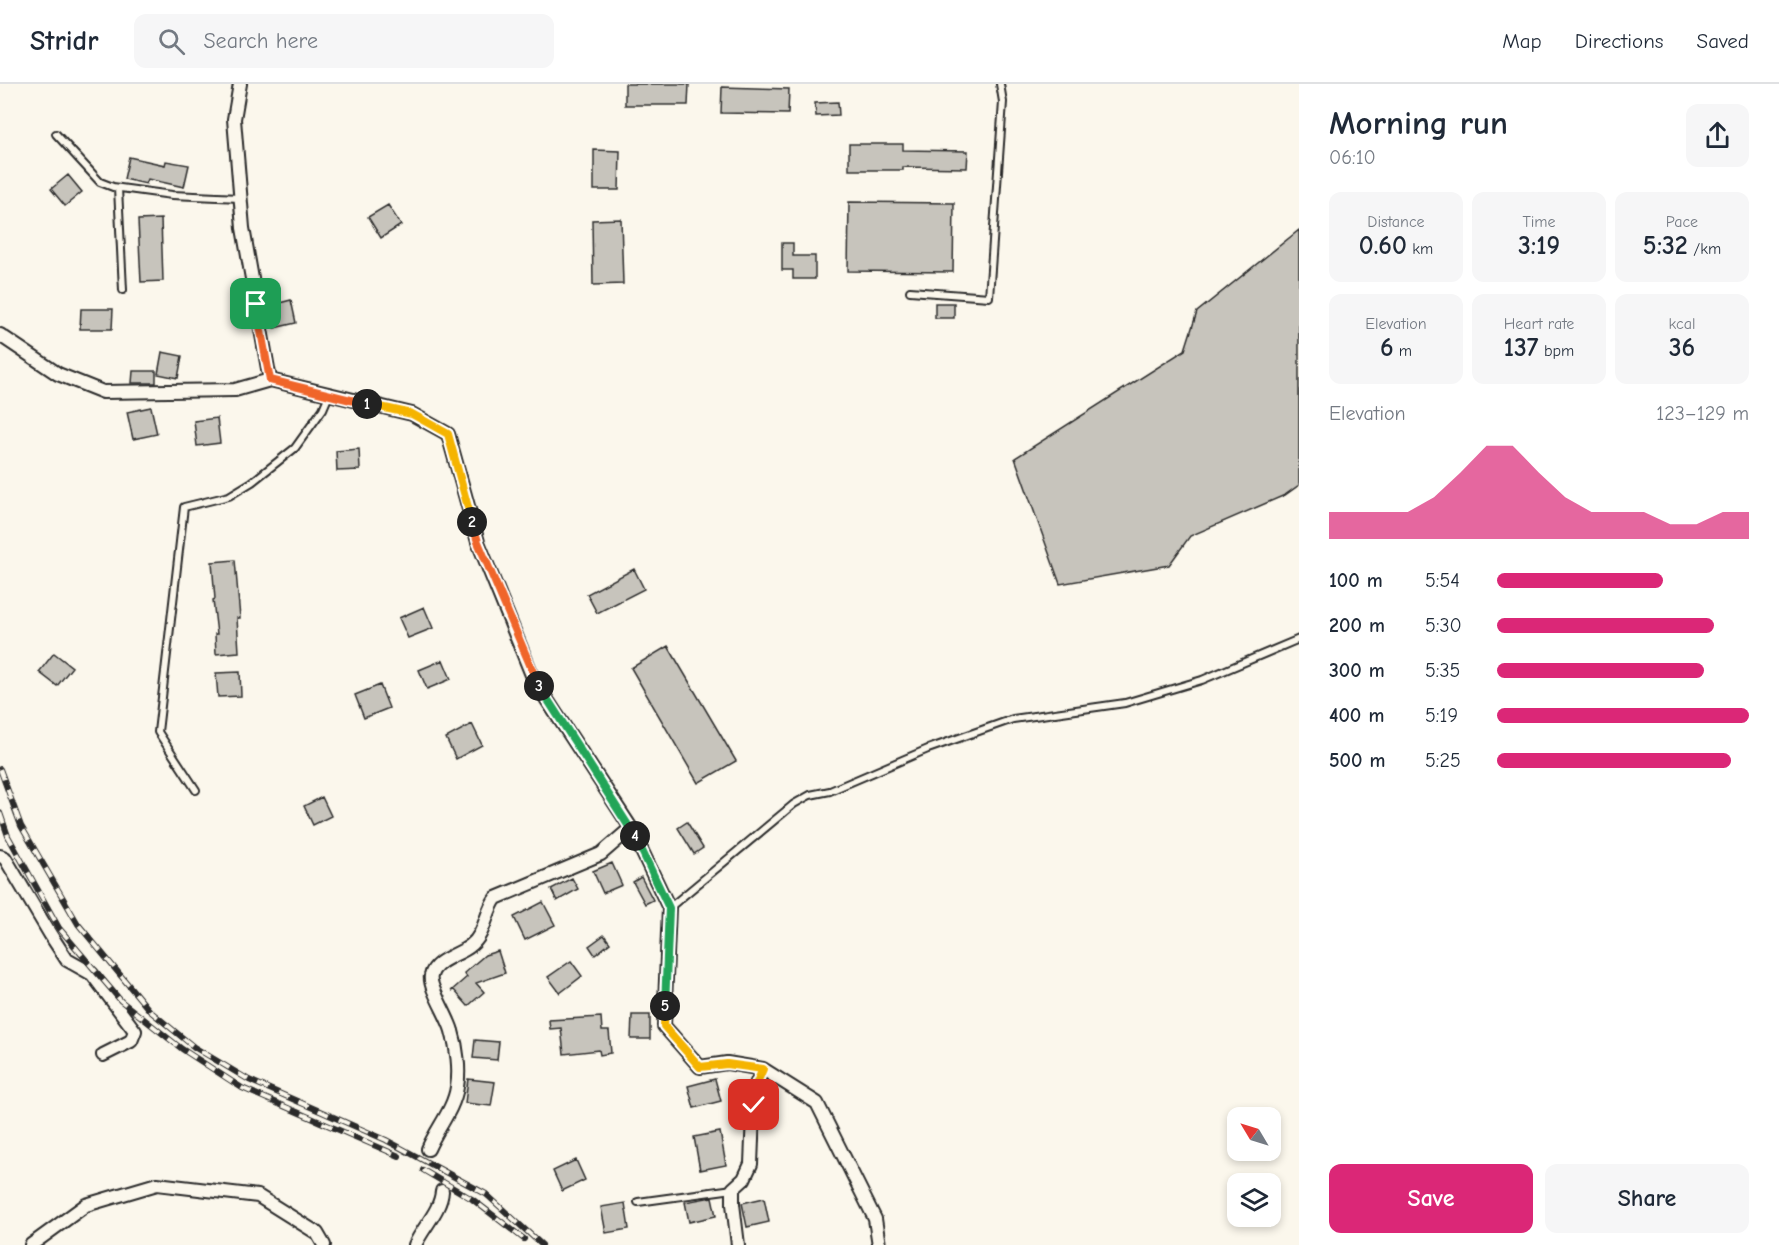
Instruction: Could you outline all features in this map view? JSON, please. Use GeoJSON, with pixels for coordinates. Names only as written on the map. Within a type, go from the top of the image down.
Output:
{"type":"FeatureCollection","features":[{"type":"Feature","properties":{"kind":"street"},"geometry":{"type":"LineString","coordinates":[[240,84],[234,119],[243,228],[270,380]]}},
{"type":"Feature","properties":{"kind":"street"},"geometry":{"type":"LineString","coordinates":[[0,335],[58,374],[103,392],[235,390],[270,380],[412,414],[448,434],[478,542],[534,680],[631,828],[669,908],[664,1026],[700,1067],[727,1064],[763,1069],[818,1103],[875,1219],[879,1245]]}},
{"type":"Feature","properties":{"kind":"street"},"geometry":{"type":"LineString","coordinates":[[428,1149],[454,1099],[458,1084],[453,1032],[431,985],[431,975],[439,964],[472,945],[483,930],[489,907],[496,898],[602,855],[631,828]]}},
{"type":"Feature","properties":{"kind":"street"},"geometry":{"type":"LineString","coordinates":[[0,856],[5,858],[67,960],[92,974],[135,1031],[131,1041],[103,1055]]}},
{"type":"Feature","properties":{"kind":"street"},"geometry":{"type":"LineString","coordinates":[[738,1245],[733,1189],[744,1179],[751,1164],[754,1089],[763,1069]]}},
{"type":"Feature","properties":{"kind":"street"},"geometry":{"type":"LineString","coordinates":[[33,1244],[86,1205],[157,1184],[258,1196],[317,1233],[324,1245]]}},
{"type":"Feature","properties":{"kind":"street"},"geometry":{"type":"LineString","coordinates":[[415,1245],[441,1200],[442,1191]]}},
{"type":"Feature","properties":{"kind":"lane"},"geometry":{"type":"LineString","coordinates":[[910,291],[988,297],[1003,102],[1000,84]]}},
{"type":"Feature","properties":{"kind":"lane"},"geometry":{"type":"LineString","coordinates":[[56,134],[100,182],[118,188],[172,195],[240,198]]}},
{"type":"Feature","properties":{"kind":"lane"},"geometry":{"type":"LineString","coordinates":[[118,188],[123,290]]}},
{"type":"Feature","properties":{"kind":"lane"},"geometry":{"type":"LineString","coordinates":[[196,790],[158,732],[184,507],[229,496],[252,482],[295,448],[323,409],[329,395]]}},
{"type":"Feature","properties":{"kind":"lane"},"geometry":{"type":"LineString","coordinates":[[669,908],[794,804],[810,795],[830,791],[928,749],[1013,719],[1125,703],[1202,680],[1299,639]]}},
{"type":"Feature","properties":{"kind":"lane"},"geometry":{"type":"LineString","coordinates":[[638,1202],[733,1189]]}},
{"type":"Feature","properties":{"kind":"building"},"geometry":{"type":"Polygon","coordinates":[[[625,84],[689,84],[688,105],[625,105],[625,84]]]}},
{"type":"Feature","properties":{"kind":"building"},"geometry":{"type":"Polygon","coordinates":[[[722,87],[789,89],[788,114],[721,113],[722,87]]]}},
{"type":"Feature","properties":{"kind":"building"},"geometry":{"type":"Polygon","coordinates":[[[838,102],[839,115],[816,116],[815,103],[838,102]]]}},
{"type":"Feature","properties":{"kind":"building"},"geometry":{"type":"Polygon","coordinates":[[[849,144],[903,144],[903,150],[968,151],[967,168],[903,167],[903,170],[849,170],[849,144]]]}},
{"type":"Feature","properties":{"kind":"building"},"geometry":{"type":"Polygon","coordinates":[[[594,150],[620,151],[619,190],[594,190],[594,150]]]}},
{"type":"Feature","properties":{"kind":"building"},"geometry":{"type":"Polygon","coordinates":[[[129,157],[165,165],[166,161],[189,165],[184,187],[148,179],[146,184],[124,179],[129,157]]]}},
{"type":"Feature","properties":{"kind":"building"},"geometry":{"type":"Polygon","coordinates":[[[68,175],[82,192],[65,206],[51,189],[68,175]]]}},
{"type":"Feature","properties":{"kind":"building"},"geometry":{"type":"Polygon","coordinates":[[[849,202],[954,203],[953,272],[848,271],[849,202]]]}},
{"type":"Feature","properties":{"kind":"building"},"geometry":{"type":"Polygon","coordinates":[[[388,205],[401,225],[381,238],[368,217],[388,205]]]}},
{"type":"Feature","properties":{"kind":"building"},"geometry":{"type":"Polygon","coordinates":[[[161,219],[163,281],[141,282],[138,220],[161,219]]]}},
{"type":"Feature","properties":{"kind":"building"},"geometry":{"type":"Polygon","coordinates":[[[621,219],[623,284],[593,285],[592,220],[621,219]]]}},
{"type":"Feature","properties":{"kind":"building"},"geometry":{"type":"Polygon","coordinates":[[[1299,230],[1299,485],[1285,495],[1190,536],[1169,565],[1060,584],[1015,458],[1185,350],[1197,312],[1299,230]]]}},
{"type":"Feature","properties":{"kind":"building"},"geometry":{"type":"Polygon","coordinates":[[[782,243],[793,243],[793,256],[815,256],[815,279],[793,279],[793,270],[782,270],[782,243]]]}},
{"type":"Feature","properties":{"kind":"building"},"geometry":{"type":"Polygon","coordinates":[[[291,300],[296,323],[274,328],[268,306],[291,300]]]}},
{"type":"Feature","properties":{"kind":"building"},"geometry":{"type":"Polygon","coordinates":[[[935,303],[954,303],[954,318],[935,318],[935,303]]]}},
{"type":"Feature","properties":{"kind":"building"},"geometry":{"type":"Polygon","coordinates":[[[81,309],[113,309],[112,329],[80,329],[81,309]]]}},
{"type":"Feature","properties":{"kind":"building"},"geometry":{"type":"Polygon","coordinates":[[[162,352],[182,356],[178,378],[158,374],[162,352]]]}},
{"type":"Feature","properties":{"kind":"building"},"geometry":{"type":"Polygon","coordinates":[[[133,371],[156,371],[156,383],[132,383],[133,371]]]}},
{"type":"Feature","properties":{"kind":"building"},"geometry":{"type":"Polygon","coordinates":[[[151,407],[157,434],[133,439],[127,412],[151,407]]]}},
{"type":"Feature","properties":{"kind":"building"},"geometry":{"type":"Polygon","coordinates":[[[217,418],[220,443],[197,446],[194,421],[217,418]]]}},
{"type":"Feature","properties":{"kind":"building"},"geometry":{"type":"Polygon","coordinates":[[[359,449],[360,470],[337,471],[336,451],[359,449]]]}},
{"type":"Feature","properties":{"kind":"building"},"geometry":{"type":"Polygon","coordinates":[[[235,560],[240,618],[237,618],[239,652],[216,654],[215,634],[217,634],[212,562],[235,560]]]}},
{"type":"Feature","properties":{"kind":"building"},"geometry":{"type":"Polygon","coordinates":[[[634,569],[644,589],[597,613],[587,594],[634,569]]]}},
{"type":"Feature","properties":{"kind":"building"},"geometry":{"type":"Polygon","coordinates":[[[424,607],[433,628],[408,638],[399,618],[424,607]]]}},
{"type":"Feature","properties":{"kind":"building"},"geometry":{"type":"Polygon","coordinates":[[[668,646],[736,761],[698,783],[631,668],[668,646]]]}},
{"type":"Feature","properties":{"kind":"building"},"geometry":{"type":"Polygon","coordinates":[[[54,653],[72,667],[57,686],[39,672],[54,653]]]}},
{"type":"Feature","properties":{"kind":"building"},"geometry":{"type":"Polygon","coordinates":[[[443,660],[451,679],[427,689],[419,670],[443,660]]]}},
{"type":"Feature","properties":{"kind":"building"},"geometry":{"type":"Polygon","coordinates":[[[240,672],[241,696],[218,697],[216,673],[240,672]]]}},
{"type":"Feature","properties":{"kind":"building"},"geometry":{"type":"Polygon","coordinates":[[[380,685],[389,708],[364,718],[355,695],[380,685]]]}},
{"type":"Feature","properties":{"kind":"building"},"geometry":{"type":"Polygon","coordinates":[[[472,724],[482,745],[456,759],[446,738],[472,724]]]}},
{"type":"Feature","properties":{"kind":"building"},"geometry":{"type":"Polygon","coordinates":[[[322,797],[331,816],[313,825],[304,806],[322,797]]]}},
{"type":"Feature","properties":{"kind":"building"},"geometry":{"type":"Polygon","coordinates":[[[687,822],[703,848],[694,854],[678,828],[687,822]]]}},
{"type":"Feature","properties":{"kind":"building"},"geometry":{"type":"Polygon","coordinates":[[[612,863],[622,885],[603,893],[593,871],[612,863]]]}},
{"type":"Feature","properties":{"kind":"building"},"geometry":{"type":"Polygon","coordinates":[[[641,877],[653,900],[645,904],[633,882],[641,877]]]}},
{"type":"Feature","properties":{"kind":"building"},"geometry":{"type":"Polygon","coordinates":[[[572,878],[578,889],[557,901],[551,889],[572,878]]]}},
{"type":"Feature","properties":{"kind":"building"},"geometry":{"type":"Polygon","coordinates":[[[543,902],[555,925],[525,940],[514,917],[543,902]]]}},
{"type":"Feature","properties":{"kind":"building"},"geometry":{"type":"Polygon","coordinates":[[[604,935],[610,943],[595,955],[589,946],[604,935]]]}},
{"type":"Feature","properties":{"kind":"building"},"geometry":{"type":"Polygon","coordinates":[[[498,951],[505,973],[476,983],[484,992],[468,1006],[454,990],[451,991],[467,977],[464,973],[485,955],[498,951]]]}},
{"type":"Feature","properties":{"kind":"building"},"geometry":{"type":"Polygon","coordinates":[[[571,961],[582,976],[560,993],[548,977],[571,961]]]}},
{"type":"Feature","properties":{"kind":"building"},"geometry":{"type":"Polygon","coordinates":[[[632,1015],[650,1015],[650,1039],[631,1039],[632,1015]]]}},
{"type":"Feature","properties":{"kind":"building"},"geometry":{"type":"Polygon","coordinates":[[[601,1017],[602,1031],[609,1031],[611,1053],[600,1055],[599,1050],[564,1054],[561,1028],[550,1029],[549,1020],[601,1017]]]}},
{"type":"Feature","properties":{"kind":"building"},"geometry":{"type":"Polygon","coordinates":[[[475,1040],[499,1042],[497,1060],[473,1058],[475,1040]]]}},
{"type":"Feature","properties":{"kind":"building"},"geometry":{"type":"Polygon","coordinates":[[[468,1079],[495,1082],[491,1106],[465,1103],[468,1079]]]}},
{"type":"Feature","properties":{"kind":"building"},"geometry":{"type":"Polygon","coordinates":[[[715,1079],[721,1101],[694,1108],[688,1086],[715,1079]]]}},
{"type":"Feature","properties":{"kind":"building"},"geometry":{"type":"Polygon","coordinates":[[[720,1132],[726,1165],[700,1170],[694,1137],[720,1132]]]}},
{"type":"Feature","properties":{"kind":"building"},"geometry":{"type":"Polygon","coordinates":[[[576,1160],[585,1180],[562,1191],[553,1171],[576,1160]]]}},
{"type":"Feature","properties":{"kind":"building"},"geometry":{"type":"Polygon","coordinates":[[[712,1197],[716,1216],[689,1222],[685,1202],[712,1197]]]}},
{"type":"Feature","properties":{"kind":"building"},"geometry":{"type":"Polygon","coordinates":[[[764,1198],[769,1222],[747,1227],[742,1203],[764,1198]]]}},
{"type":"Feature","properties":{"kind":"building"},"geometry":{"type":"Polygon","coordinates":[[[625,1203],[629,1229],[606,1233],[601,1207],[625,1203]]]}},
{"type":"Feature","properties":{"kind":"railway"},"geometry":{"type":"LineString","coordinates":[[0,769],[21,826],[78,924],[150,1011],[194,1047],[249,1080],[386,1140],[486,1194],[542,1245]]}},
{"type":"Feature","properties":{"kind":"railway"},"geometry":{"type":"LineString","coordinates":[[0,813],[8,836],[59,928],[121,1001],[182,1049],[242,1088],[399,1156]]}},
{"type":"Feature","properties":{"kind":"railway"},"geometry":{"type":"LineString","coordinates":[[423,1170],[472,1199],[524,1239]]}},
{"type":"Feature","properties":{"kind":"route"},"geometry":{"type":"LineString","coordinates":[[256,304],[270,380],[412,414],[448,434],[478,542],[534,680],[631,828],[669,908],[664,1026],[700,1067],[727,1064],[763,1069],[754,1089],[754,1105]]}}]}
